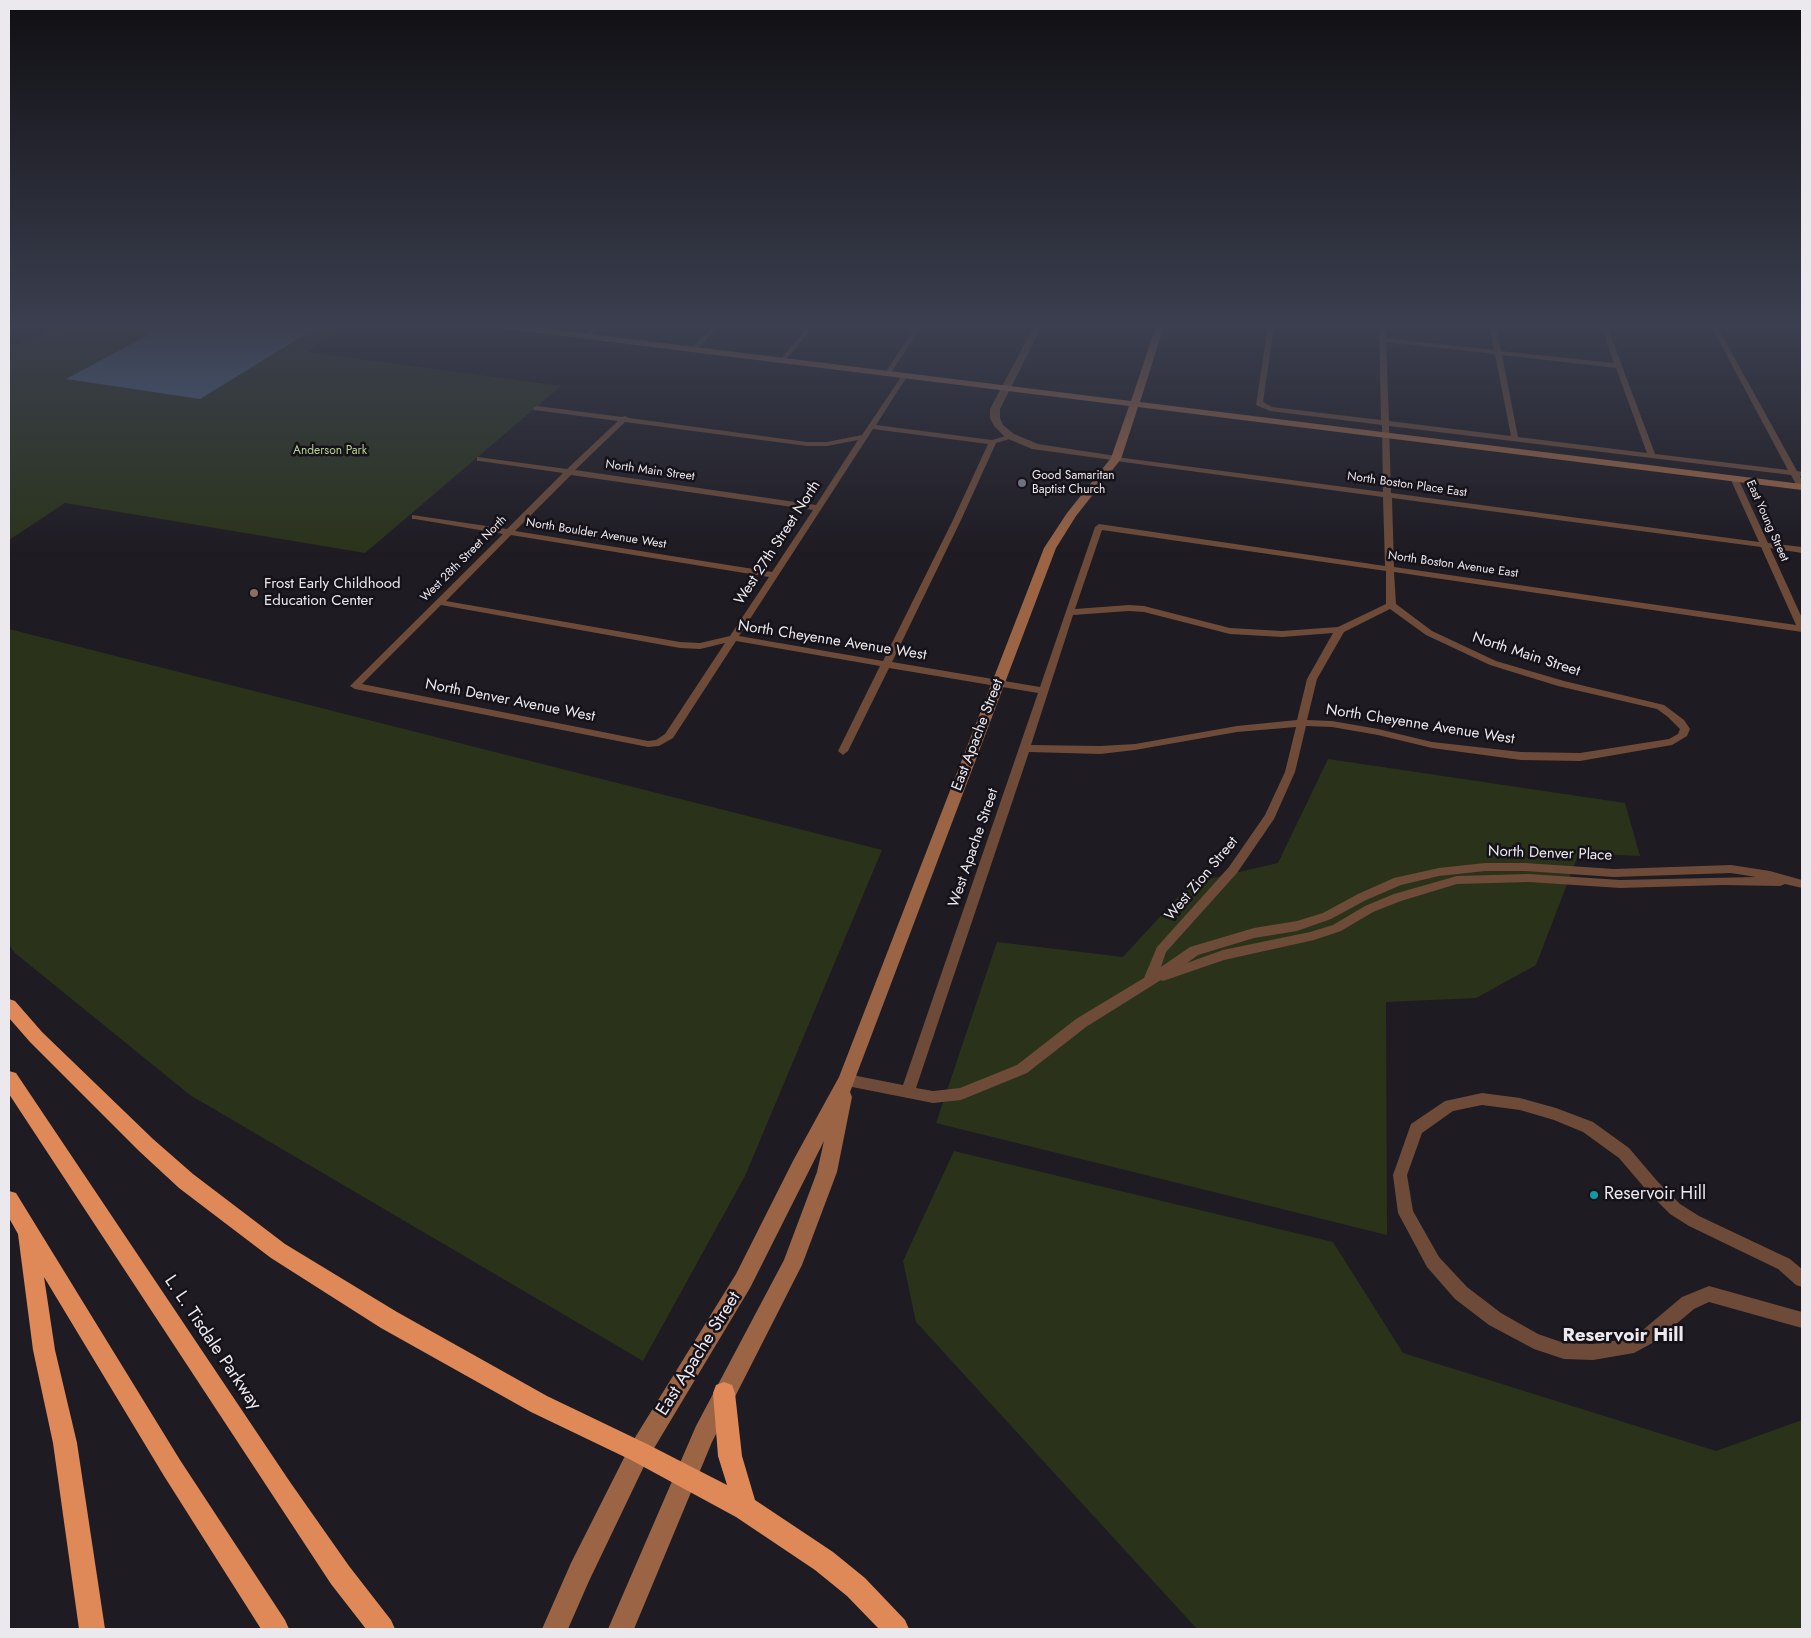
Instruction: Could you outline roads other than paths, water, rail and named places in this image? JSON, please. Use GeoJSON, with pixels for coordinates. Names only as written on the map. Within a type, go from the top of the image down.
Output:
{"type":"FeatureCollection","features":[{"type":"Feature","properties":{"kind":"highway"},"geometry":{"type":"LineString","coordinates":[[9,1006],[36,1037],[146,1145],[193,1186],[278,1251],[327,1283],[459,1360],[539,1404],[639,1452],[745,1508],[843,1576],[896,1629]]}},
{"type":"Feature","properties":{"kind":"highway","name":"L. L. Tisdale Parkway"},"geometry":{"type":"LineString","coordinates":[[9,1079],[282,1490],[340,1575],[382,1629]]}},
{"type":"Feature","properties":{"kind":"highway"},"geometry":{"type":"LineString","coordinates":[[9,1200],[172,1468],[276,1629]]}},
{"type":"Feature","properties":{"kind":"highway"},"geometry":{"type":"LineString","coordinates":[[26,1229],[44,1350],[65,1443],[92,1629]]}},
{"type":"Feature","properties":{"kind":"highway"},"geometry":{"type":"LineString","coordinates":[[724,1393],[730,1456],[745,1508]]}},
{"type":"Feature","properties":{"kind":"main road"},"geometry":{"type":"LineString","coordinates":[[1122,402],[1802,486]]}},
{"type":"Feature","properties":{"kind":"main road","name":"East Apache Street"},"geometry":{"type":"LineString","coordinates":[[555,1629],[580,1572],[639,1452],[743,1281],[801,1165],[847,1080],[1050,548],[1072,515],[1116,458],[1134,404]]}},
{"type":"Feature","properties":{"kind":"main road","name":"East Apache Street"},"geometry":{"type":"LineString","coordinates":[[621,1629],[686,1476],[724,1393],[751,1348],[792,1265],[827,1172],[847,1080]]}},
{"type":"Feature","properties":{"kind":"street","name":"West 27th Street North"},"geometry":{"type":"LineString","coordinates":[[659,743],[669,736],[888,402]]}},
{"type":"Feature","properties":{"kind":"street"},"geometry":{"type":"LineString","coordinates":[[872,427],[994,442],[1010,436],[999,426],[996,418],[995,409],[998,402]]}},
{"type":"Feature","properties":{"kind":"street"},"geometry":{"type":"LineString","coordinates":[[1259,402],[1264,407],[1385,423],[1798,473]]}},
{"type":"Feature","properties":{"kind":"street"},"geometry":{"type":"LineString","coordinates":[[1068,612],[1129,608],[1144,609],[1198,624],[1259,634],[1340,630],[1390,606],[1384,402]]}},
{"type":"Feature","properties":{"kind":"street"},"geometry":{"type":"LineString","coordinates":[[1508,402],[1515,439]]}},
{"type":"Feature","properties":{"kind":"street"},"geometry":{"type":"LineString","coordinates":[[1632,402],[1652,456]]}},
{"type":"Feature","properties":{"kind":"street"},"geometry":{"type":"LineString","coordinates":[[1758,402],[1798,473],[1802,486]]}},
{"type":"Feature","properties":{"kind":"street"},"geometry":{"type":"LineString","coordinates":[[537,408],[625,418],[807,444],[827,444],[865,437]]}},
{"type":"Feature","properties":{"kind":"street","name":"West 28th Street North"},"geometry":{"type":"LineString","coordinates":[[355,686],[508,532],[625,418]]}},
{"type":"Feature","properties":{"kind":"street","name":"North Boston Place East"},"geometry":{"type":"LineString","coordinates":[[1010,436],[1036,447],[1052,450],[1802,550]]}},
{"type":"Feature","properties":{"kind":"street"},"geometry":{"type":"LineString","coordinates":[[843,751],[994,442]]}},
{"type":"Feature","properties":{"kind":"street","name":"North Main Street"},"geometry":{"type":"LineString","coordinates":[[480,459],[817,508]]}},
{"type":"Feature","properties":{"kind":"street","name":"East Young Street"},"geometry":{"type":"LineString","coordinates":[[1734,478],[1802,628]]}},
{"type":"Feature","properties":{"kind":"street","name":"North Boulder Avenue West"},"geometry":{"type":"LineString","coordinates":[[415,517],[773,575]]}},
{"type":"Feature","properties":{"kind":"street","name":"North Boston Avenue East"},"geometry":{"type":"LineString","coordinates":[[1068,612],[1099,527],[1802,628]]}},
{"type":"Feature","properties":{"kind":"street","name":"North Cheyenne Avenue West"},"geometry":{"type":"LineString","coordinates":[[438,602],[680,645],[700,646],[733,638],[1044,691]]}},
{"type":"Feature","properties":{"kind":"street","name":"North Main Street"},"geometry":{"type":"LineString","coordinates":[[1390,606],[1452,645],[1493,663],[1562,684],[1660,708],[1672,714],[1685,729]]}},
{"type":"Feature","properties":{"kind":"street","name":"West Apache Street"},"geometry":{"type":"LineString","coordinates":[[908,1092],[1044,691],[1068,612]]}},
{"type":"Feature","properties":{"kind":"street","name":"West Zion Street"},"geometry":{"type":"LineString","coordinates":[[1150,980],[1162,950],[1233,870],[1270,816],[1290,772],[1312,678],[1340,630]]}},
{"type":"Feature","properties":{"kind":"street","name":"North Denver Avenue West"},"geometry":{"type":"LineString","coordinates":[[355,686],[648,744],[659,743]]}},
{"type":"Feature","properties":{"kind":"street","name":"North Cheyenne Avenue West"},"geometry":{"type":"LineString","coordinates":[[1025,748],[1100,750],[1135,747],[1175,742],[1237,729],[1301,723],[1332,724],[1378,732],[1432,745],[1521,756],[1580,757],[1672,742],[1682,736],[1685,729]]}},
{"type":"Feature","properties":{"kind":"street","name":"North Denver Place"},"geometry":{"type":"LineString","coordinates":[[847,1080],[934,1097],[961,1094],[1022,1070],[1081,1023],[1150,980],[1222,955],[1310,937],[1337,928],[1369,909],[1398,897],[1457,880],[1512,878],[1620,884],[1723,881],[1789,882],[1802,884]]}},
{"type":"Feature","properties":{"kind":"street"},"geometry":{"type":"LineString","coordinates":[[1802,1279],[1784,1264],[1694,1221],[1675,1209],[1624,1153],[1588,1128],[1556,1114],[1520,1104],[1482,1099],[1450,1105],[1416,1129],[1400,1175],[1406,1213],[1433,1262],[1461,1293],[1481,1309],[1534,1341],[1564,1351],[1593,1352],[1628,1347],[1650,1335],[1688,1303],[1709,1294],[1802,1320]]}},
{"type":"Feature","properties":{"kind":"place","name":"Good Samaritan Baptist Church"},"geometry":{"type":"Point","coordinates":[1022,483]}},
{"type":"Feature","properties":{"kind":"place","name":"Frost Early Childhood Education Center"},"geometry":{"type":"Point","coordinates":[254,593]}},
{"type":"Feature","properties":{"kind":"place","name":"Reservoir Hill"},"geometry":{"type":"Point","coordinates":[1594,1195]}},
{"type":"Feature","properties":{"kind":"district","name":"Reservoir Hill"},"geometry":{"type":"Point","coordinates":[1623,1336]}},
{"type":"Feature","properties":{"kind":"park label","name":"Anderson Park"},"geometry":{"type":"Point","coordinates":[330,451]}}]}
